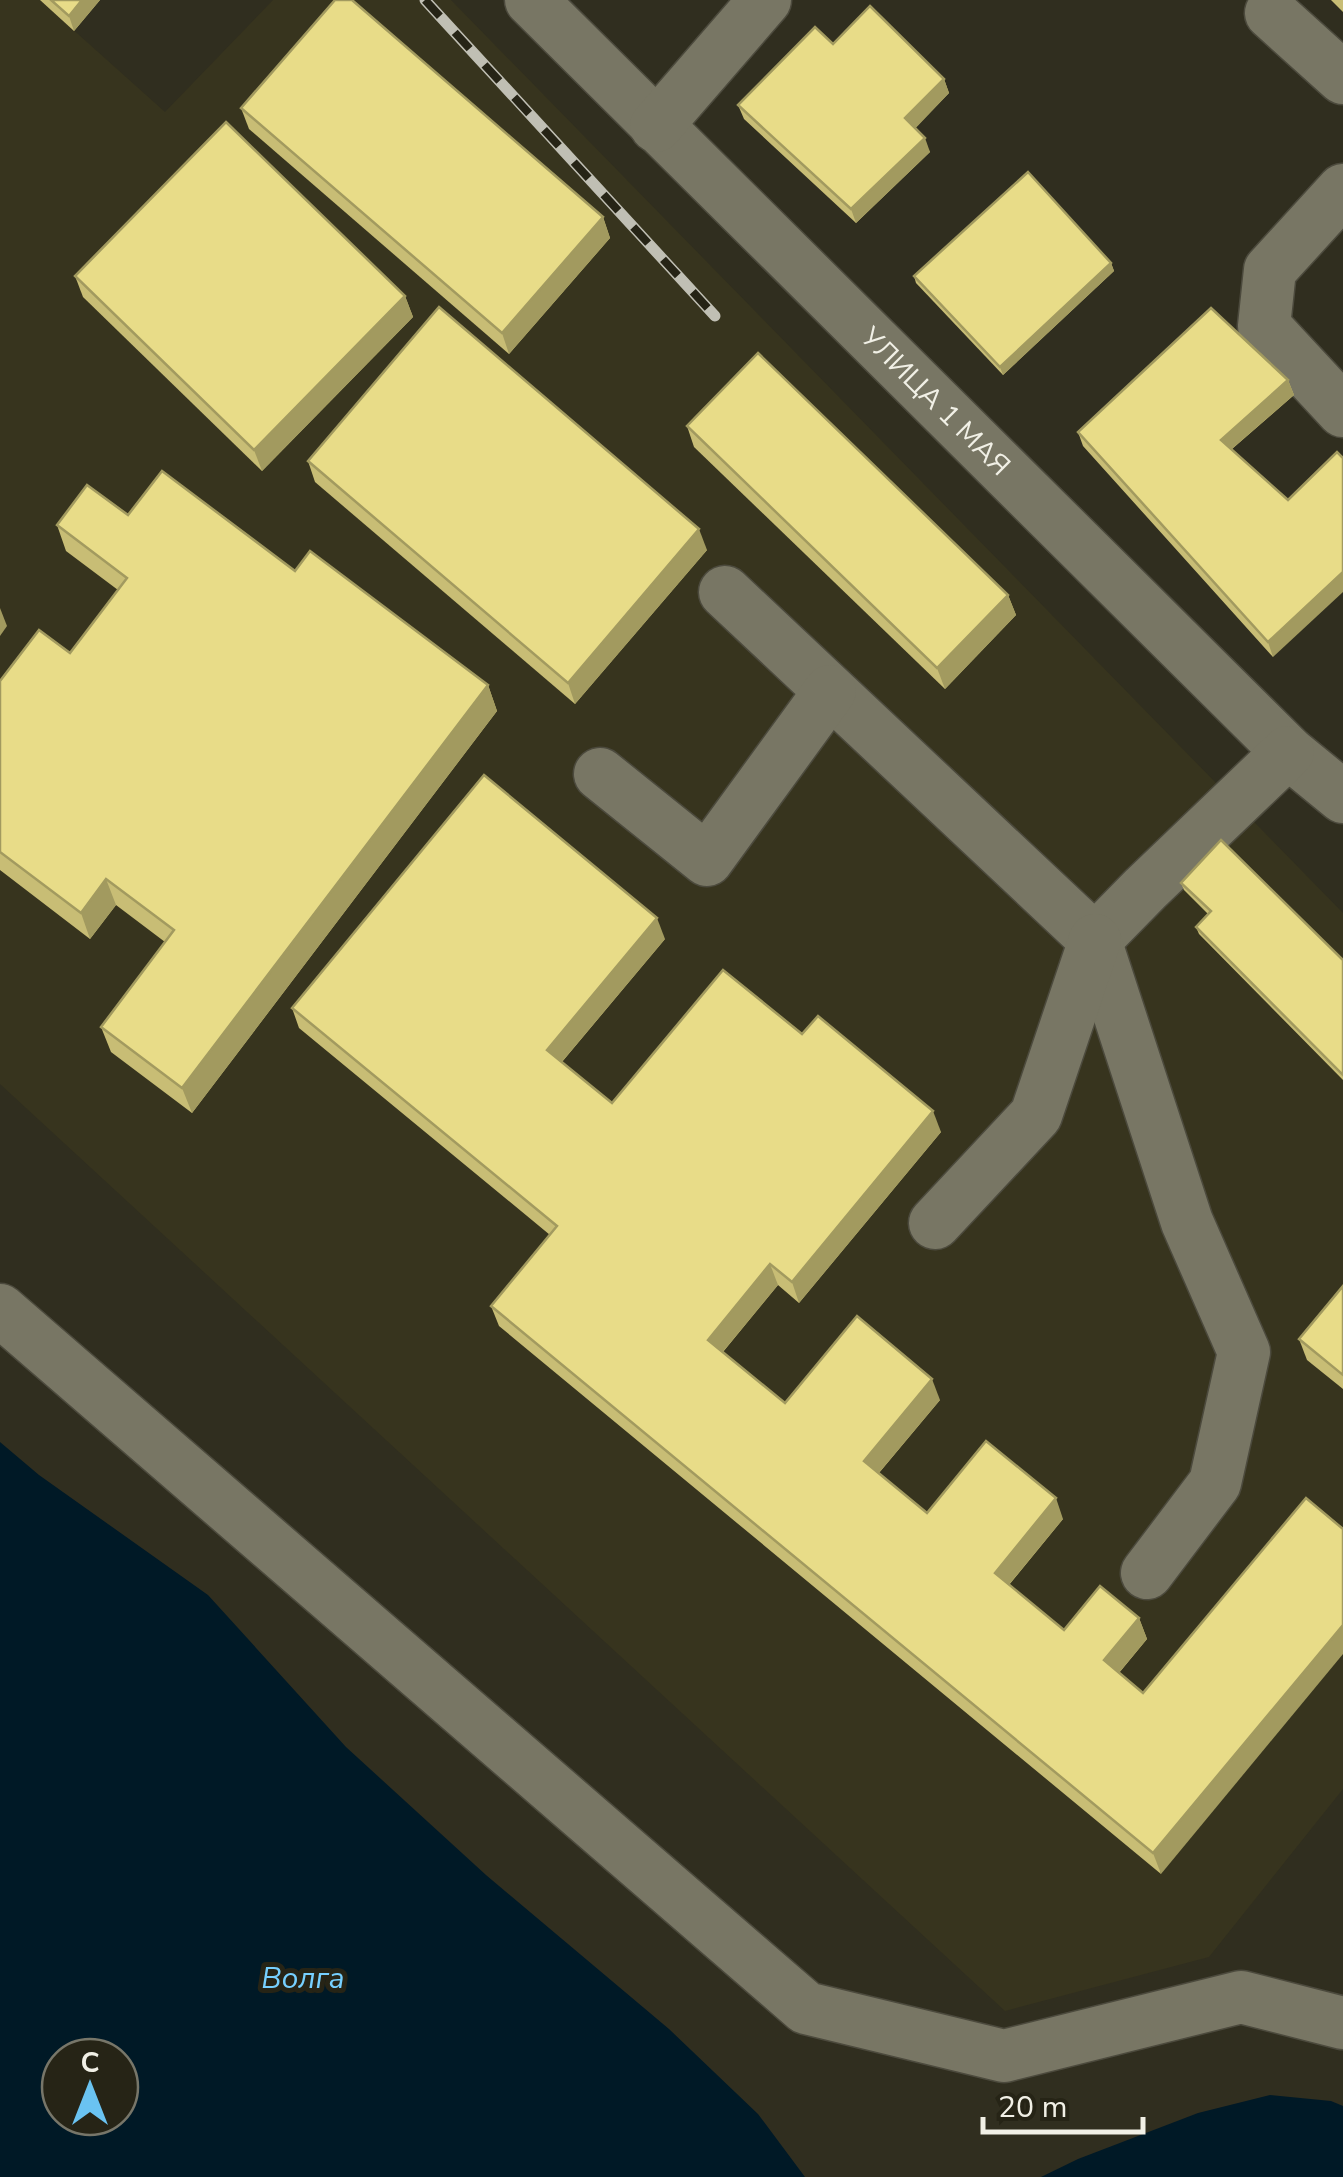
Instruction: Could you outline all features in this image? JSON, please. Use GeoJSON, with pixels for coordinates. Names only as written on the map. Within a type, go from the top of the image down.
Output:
{"type":"FeatureCollection","features":[{"type":"Feature","properties":{"kind":"street","name":"УЛИЦА 1 МАЯ"},"geometry":{"type":"LineString","coordinates":[[531,0],[1288,752],[1343,797]]}},
{"type":"Feature","properties":{"kind":"street"},"geometry":{"type":"LineString","coordinates":[[656,126],[765,0]]}},
{"type":"Feature","properties":{"kind":"street"},"geometry":{"type":"LineString","coordinates":[[1271,13],[1343,78]]}},
{"type":"Feature","properties":{"kind":"street"},"geometry":{"type":"LineString","coordinates":[[1341,406],[1264,326],[1270,270],[1343,190]]}},
{"type":"Feature","properties":{"kind":"street"},"geometry":{"type":"LineString","coordinates":[[725,592],[1095,940],[1187,1222],[1244,1352],[1214,1483],[1147,1573]]}},
{"type":"Feature","properties":{"kind":"street"},"geometry":{"type":"LineString","coordinates":[[600,774],[707,860],[830,691]]}},
{"type":"Feature","properties":{"kind":"street"},"geometry":{"type":"LineString","coordinates":[[935,1224],[1036,1115],[1095,940],[1288,752]]}},
{"type":"Feature","properties":{"kind":"street"},"geometry":{"type":"LineString","coordinates":[[0,1310],[806,2008],[1004,2056],[1242,1997],[1343,2023]]}},
{"type":"Feature","properties":{"kind":"shaded area"},"geometry":{"type":"Polygon","coordinates":[[[0,0],[40,0],[165,112],[273,0],[451,0],[1343,913],[1343,1789],[1209,1957],[1005,2011],[0,1084],[0,0]]]}},
{"type":"Feature","properties":{"kind":"water","name":"Волга"},"geometry":{"type":"Polygon","coordinates":[[[0,1442],[39,1475],[208,1595],[346,1747],[486,1875],[669,2029],[758,2114],[805,2177],[0,2177],[0,1442]]]}},
{"type":"Feature","properties":{"kind":"water"},"geometry":{"type":"Polygon","coordinates":[[[1270,2095],[1331,2101],[1343,2106],[1343,2177],[1041,2177],[1198,2113],[1270,2095]]]}},
{"type":"Feature","properties":{"kind":"building"},"geometry":{"type":"Polygon","coordinates":[[[51,0],[82,0],[69,16],[51,0]]]}},
{"type":"Feature","properties":{"kind":"building"},"geometry":{"type":"Polygon","coordinates":[[[335,0],[352,0],[603,217],[502,333],[241,108],[335,0]]]}},
{"type":"Feature","properties":{"kind":"building"},"geometry":{"type":"Polygon","coordinates":[[[870,6],[944,79],[905,118],[925,138],[851,209],[738,105],[815,27],[833,44],[870,6]]]}},
{"type":"Feature","properties":{"kind":"building"},"geometry":{"type":"Polygon","coordinates":[[[226,122],[405,296],[254,450],[75,276],[226,122]]]}},
{"type":"Feature","properties":{"kind":"building"},"geometry":{"type":"Polygon","coordinates":[[[1028,172],[1111,263],[1000,367],[914,276],[1028,172]]]}},
{"type":"Feature","properties":{"kind":"building"},"geometry":{"type":"Polygon","coordinates":[[[439,307],[699,529],[568,683],[308,461],[439,307]]]}},
{"type":"Feature","properties":{"kind":"building"},"geometry":{"type":"Polygon","coordinates":[[[1211,308],[1288,380],[1221,440],[1288,500],[1337,452],[1343,458],[1343,572],[1268,642],[1078,432],[1211,308]]]}},
{"type":"Feature","properties":{"kind":"building"},"geometry":{"type":"Polygon","coordinates":[[[758,353],[1008,595],[937,668],[687,426],[758,353]]]}},
{"type":"Feature","properties":{"kind":"building"},"geometry":{"type":"Polygon","coordinates":[[[162,471],[295,571],[310,551],[488,685],[182,1088],[101,1027],[174,930],[106,879],[81,913],[0,852],[0,681],[39,630],[70,653],[127,578],[57,525],[87,485],[128,515],[162,471]]]}},
{"type":"Feature","properties":{"kind":"building"},"geometry":{"type":"Polygon","coordinates":[[[484,775],[657,918],[547,1050],[612,1103],[723,970],[802,1034],[818,1016],[933,1111],[792,1282],[770,1264],[708,1340],[785,1403],[857,1316],[932,1379],[864,1461],[927,1513],[986,1441],[1056,1498],[995,1573],[1064,1630],[1100,1586],[1139,1618],[1104,1660],[1143,1693],[1306,1498],[1343,1529],[1343,1625],[1153,1853],[491,1306],[557,1226],[292,1008],[484,775]]]}},
{"type":"Feature","properties":{"kind":"building"},"geometry":{"type":"Polygon","coordinates":[[[1221,840],[1343,960],[1343,1075],[1196,927],[1211,911],[1181,883],[1221,840]]]}},
{"type":"Feature","properties":{"kind":"building"},"geometry":{"type":"Polygon","coordinates":[[[1343,1286],[1343,1375],[1299,1339],[1343,1286]]]}},
{"type":"Feature","properties":{"kind":"railway"},"geometry":{"type":"LineString","coordinates":[[425,0],[715,316]]}}]}
